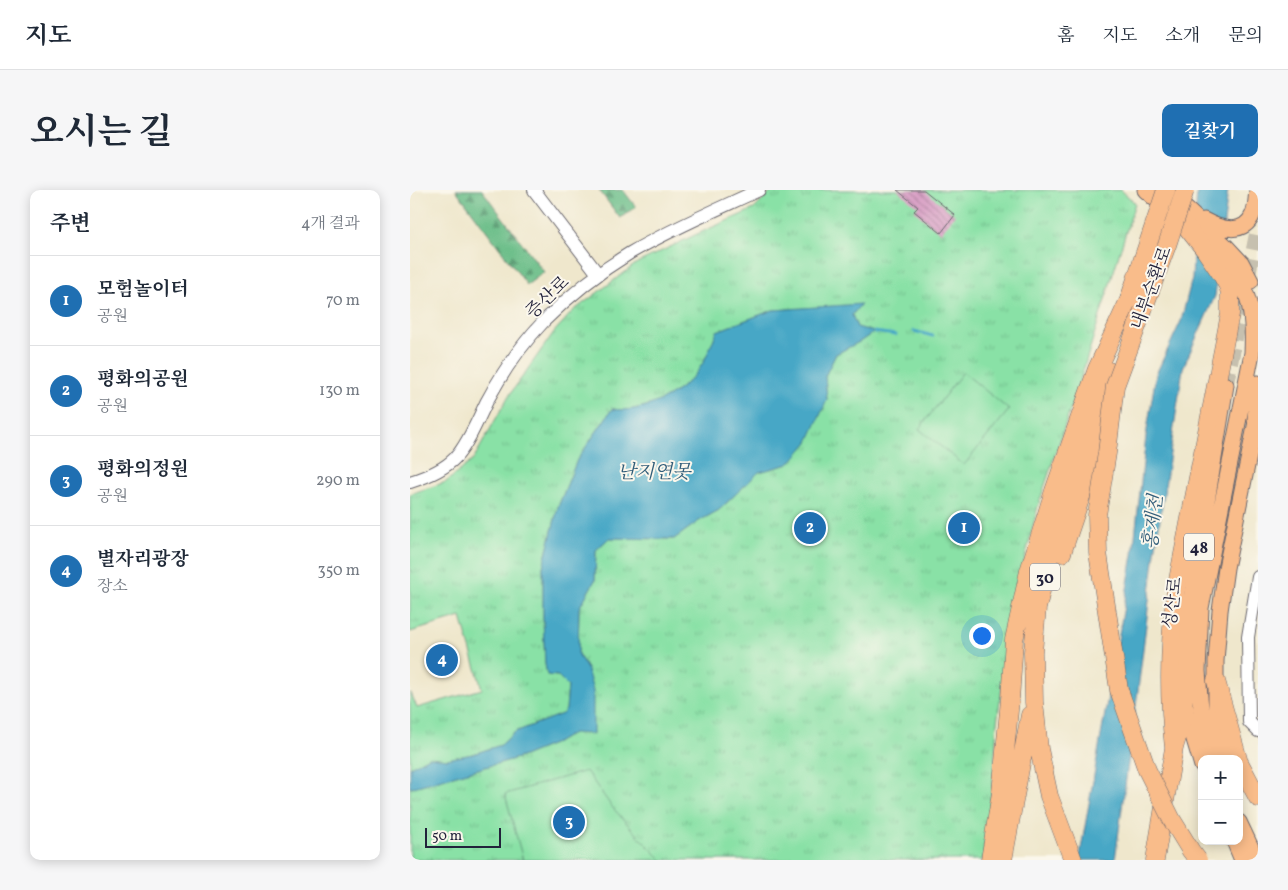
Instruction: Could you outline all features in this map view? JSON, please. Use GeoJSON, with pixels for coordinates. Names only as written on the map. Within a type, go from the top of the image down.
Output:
{"type":"FeatureCollection","features":[{"type":"Feature","properties":{"kind":"highway","name":"내부순환로"},"geometry":{"type":"LineString","coordinates":[[1129,300],[1166,190]]}},
{"type":"Feature","properties":{"kind":"highway","name":"내부순환로"},"geometry":{"type":"LineString","coordinates":[[1115,386],[1167,245],[1185,190]]}},
{"type":"Feature","properties":{"kind":"highway"},"geometry":{"type":"LineString","coordinates":[[1174,748],[1170,662],[1176,590],[1230,314],[1230,293],[1235,274],[1216,266],[1185,217]]}},
{"type":"Feature","properties":{"kind":"highway"},"geometry":{"type":"LineString","coordinates":[[990,860],[1000,792],[1010,700],[1014,640],[1029,571],[1054,491],[1097,369],[1129,300]]}},
{"type":"Feature","properties":{"kind":"highway","name":"30"},"geometry":{"type":"LineString","coordinates":[[1072,860],[1049,796],[1039,749],[1034,702],[1033,652],[1037,608],[1053,540],[1108,374],[1129,300]]}},
{"type":"Feature","properties":{"kind":"highway"},"geometry":{"type":"LineString","coordinates":[[1003,860],[1049,611],[1062,555],[1096,452],[1115,386]]}},
{"type":"Feature","properties":{"kind":"highway"},"geometry":{"type":"LineString","coordinates":[[1115,386],[1097,515],[1098,553],[1119,690],[1147,770],[1172,820],[1198,860]]}},
{"type":"Feature","properties":{"kind":"highway"},"geometry":{"type":"LineString","coordinates":[[1216,681],[1237,755]]}},
{"type":"Feature","properties":{"kind":"highway"},"geometry":{"type":"LineString","coordinates":[[1155,860],[1174,748],[1184,709]]}},
{"type":"Feature","properties":{"kind":"highway"},"geometry":{"type":"LineString","coordinates":[[1243,770],[1258,798]]}},
{"type":"Feature","properties":{"kind":"main road"},"geometry":{"type":"LineString","coordinates":[[1145,190],[1185,217],[1211,231],[1242,284],[1248,299],[1253,326],[1252,353],[1202,594],[1198,671],[1202,720],[1209,755]]}},
{"type":"Feature","properties":{"kind":"main road"},"geometry":{"type":"LineString","coordinates":[[1166,190],[1185,217],[1234,230],[1248,222],[1253,214],[1257,190]]}},
{"type":"Feature","properties":{"kind":"main road"},"geometry":{"type":"LineString","coordinates":[[1235,274],[1252,283],[1258,296]]}},
{"type":"Feature","properties":{"kind":"main road"},"geometry":{"type":"LineString","coordinates":[[1253,439],[1258,383]]}},
{"type":"Feature","properties":{"kind":"main road","name":"성산로"},"geometry":{"type":"LineString","coordinates":[[1199,755],[1184,709],[1187,623],[1226,386]]}},
{"type":"Feature","properties":{"kind":"main road","name":"48"},"geometry":{"type":"LineString","coordinates":[[1224,755],[1216,717],[1216,661],[1220,611],[1226,568],[1258,412]]}},
{"type":"Feature","properties":{"kind":"main road"},"geometry":{"type":"LineString","coordinates":[[1243,830],[1257,860]]}},
{"type":"Feature","properties":{"kind":"main road"},"geometry":{"type":"LineString","coordinates":[[1236,845],[1242,860]]}},
{"type":"Feature","properties":{"kind":"street"},"geometry":{"type":"LineString","coordinates":[[534,190],[598,274]]}},
{"type":"Feature","properties":{"kind":"street","name":"증산로"},"geometry":{"type":"LineString","coordinates":[[410,482],[445,466],[456,457],[464,446],[497,384],[517,354],[543,322],[568,299],[598,274],[630,253],[759,190]]}},
{"type":"Feature","properties":{"kind":"street"},"geometry":{"type":"LineString","coordinates":[[1258,580],[1248,637],[1249,722],[1258,731]]}},
{"type":"Feature","properties":{"kind":"green space"},"geometry":{"type":"Polygon","coordinates":[[[456,190],[482,190],[544,272],[527,285],[456,190]]]}},
{"type":"Feature","properties":{"kind":"green space"},"geometry":{"type":"Polygon","coordinates":[[[599,190],[623,190],[636,207],[620,218],[599,190]]]}},
{"type":"Feature","properties":{"kind":"green space"},"geometry":{"type":"Polygon","coordinates":[[[773,190],[1121,190],[1135,203],[1081,377],[1038,506],[1014,602],[997,722],[994,772],[983,860],[410,860],[410,788],[521,757],[558,742],[573,733],[587,669],[578,654],[579,608],[595,580],[596,550],[609,538],[674,539],[699,521],[719,510],[759,472],[789,464],[827,400],[825,376],[836,354],[861,341],[873,332],[857,327],[852,315],[860,305],[773,310],[717,331],[700,368],[688,381],[669,396],[658,402],[635,409],[612,409],[577,460],[558,507],[543,567],[545,664],[547,675],[558,676],[568,686],[566,710],[562,714],[515,732],[501,745],[473,754],[447,759],[429,757],[410,767],[410,693],[417,708],[482,689],[461,617],[410,632],[410,494],[446,482],[473,460],[508,397],[554,332],[573,311],[637,263],[754,209],[773,190]]]}},
{"type":"Feature","properties":{"kind":"green space"},"geometry":{"type":"Polygon","coordinates":[[[963,372],[1009,410],[964,465],[919,429],[963,372]]]}},
{"type":"Feature","properties":{"kind":"green space"},"geometry":{"type":"Polygon","coordinates":[[[586,771],[612,807],[662,860],[523,860],[505,794],[586,771]]]}},
{"type":"Feature","properties":{"kind":"water","name":"홍제천"},"geometry":{"type":"Polygon","coordinates":[[[1197,190],[1228,190],[1215,296],[1183,368],[1155,552],[1115,860],[1079,860],[1133,555],[1146,436],[1156,374],[1181,321],[1192,278],[1197,190]]]}},
{"type":"Feature","properties":{"kind":"water","name":"난지연못"},"geometry":{"type":"Polygon","coordinates":[[[861,304],[852,315],[857,327],[874,332],[836,354],[825,376],[827,400],[808,442],[789,464],[759,472],[719,510],[699,521],[674,539],[609,538],[596,550],[595,580],[579,608],[578,654],[587,669],[593,691],[593,734],[573,733],[558,742],[521,757],[410,788],[410,767],[429,757],[447,759],[473,754],[501,745],[515,732],[562,714],[566,710],[568,686],[558,676],[547,675],[545,664],[543,567],[558,507],[577,460],[612,409],[635,409],[647,406],[658,402],[679,389],[700,368],[717,331],[773,310],[861,304]]]}},
{"type":"Feature","properties":{"kind":"building"},"geometry":{"type":"Polygon","coordinates":[[[897,190],[924,190],[955,215],[941,233],[914,211],[918,207],[897,190]]]}},
{"type":"Feature","properties":{"kind":"waterway"},"geometry":{"type":"LineString","coordinates":[[914,331],[933,336]]}},
{"type":"Feature","properties":{"kind":"waterway"},"geometry":{"type":"LineString","coordinates":[[874,332],[896,335]]}},
{"type":"Feature","properties":{"kind":"tunnel"},"geometry":{"type":"LineString","coordinates":[[1226,385],[1258,227]]}},
{"type":"Feature","properties":{"kind":"place","name":"평화의공원"},"geometry":{"type":"Point","coordinates":[810,528]}},
{"type":"Feature","properties":{"kind":"place","name":"모험놀이터"},"geometry":{"type":"Point","coordinates":[964,528]}},
{"type":"Feature","properties":{"kind":"place","name":"별자리광장"},"geometry":{"type":"Point","coordinates":[442,660]}},
{"type":"Feature","properties":{"kind":"place","name":"평화의정원"},"geometry":{"type":"Point","coordinates":[569,822]}}]}
